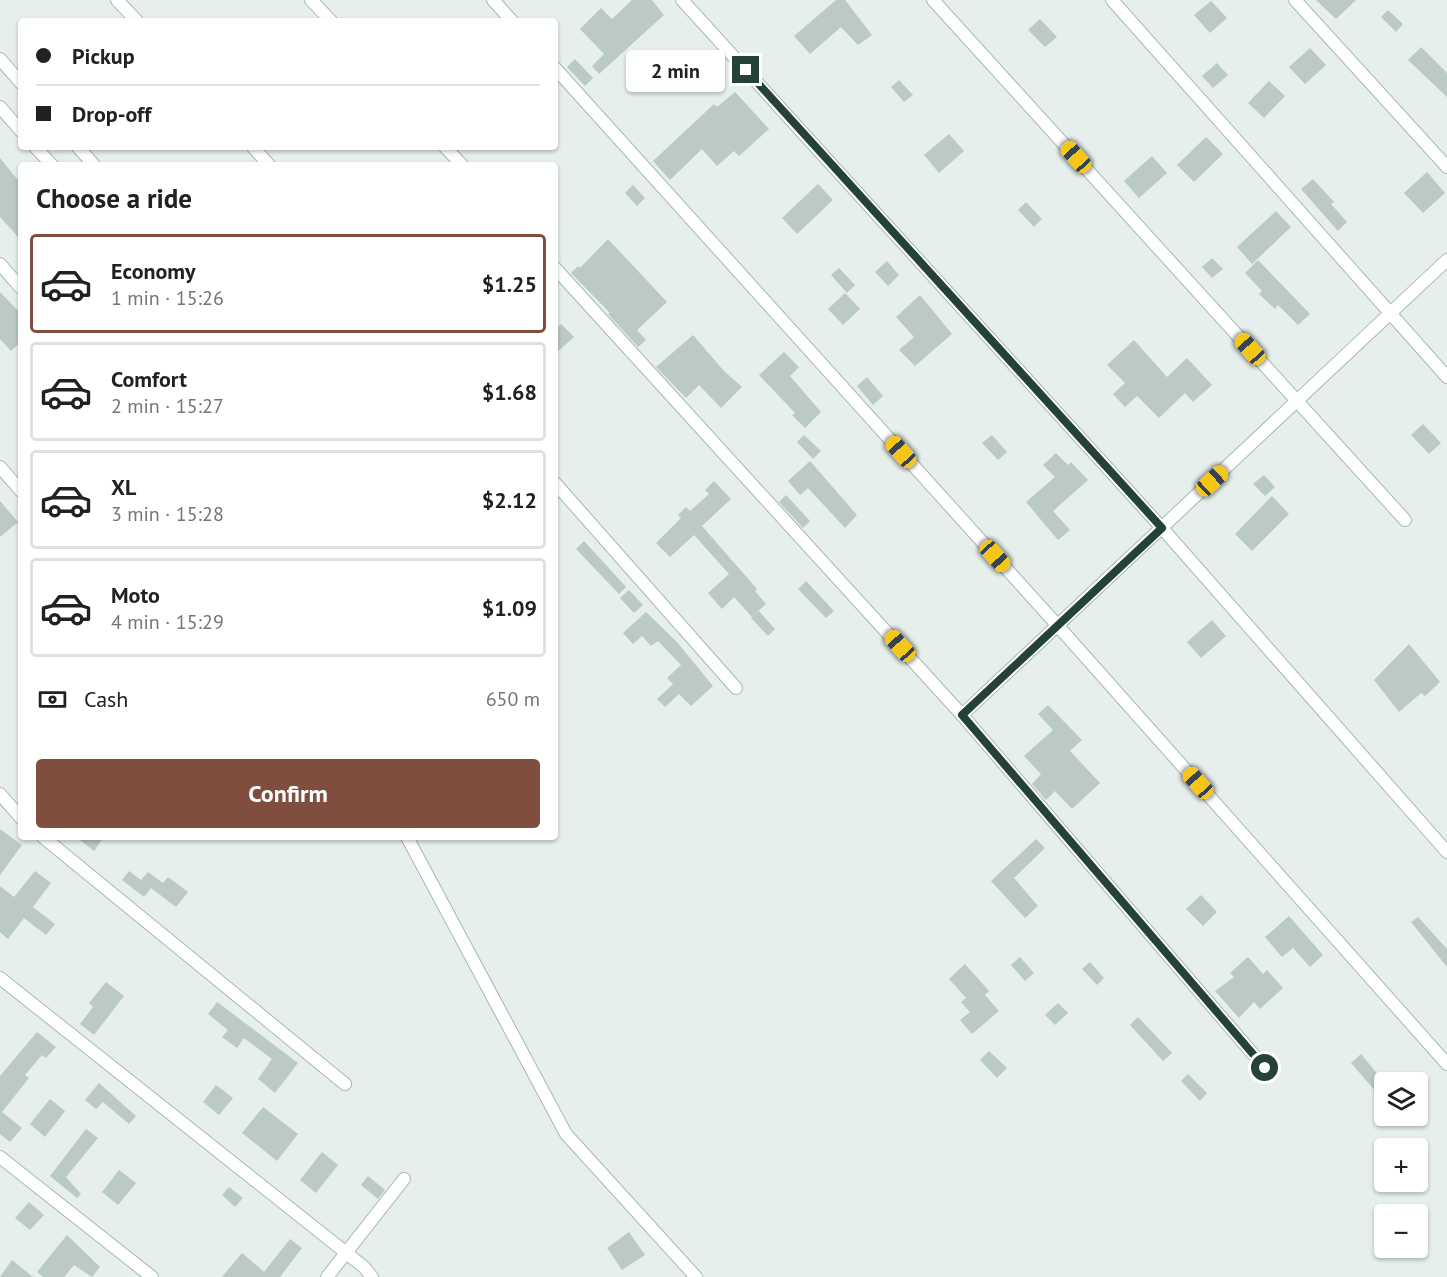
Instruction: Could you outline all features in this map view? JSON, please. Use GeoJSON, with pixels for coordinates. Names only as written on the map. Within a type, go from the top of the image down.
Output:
{"type":"FeatureCollection","features":[{"type":"Feature","properties":{"kind":"street"},"geometry":{"type":"LineString","coordinates":[[117,0],[134,18]]}},
{"type":"Feature","properties":{"kind":"street"},"geometry":{"type":"LineString","coordinates":[[312,0],[328,18]]}},
{"type":"Feature","properties":{"kind":"street"},"geometry":{"type":"LineString","coordinates":[[493,0],[509,18]]}},
{"type":"Feature","properties":{"kind":"street"},"geometry":{"type":"LineString","coordinates":[[682,0],[1162,528],[1447,852]]}},
{"type":"Feature","properties":{"kind":"street"},"geometry":{"type":"LineString","coordinates":[[933,0],[1405,520]]}},
{"type":"Feature","properties":{"kind":"street"},"geometry":{"type":"LineString","coordinates":[[1112,0],[1447,377]]}},
{"type":"Feature","properties":{"kind":"street"},"geometry":{"type":"LineString","coordinates":[[1295,0],[1447,167]]}},
{"type":"Feature","properties":{"kind":"street"},"geometry":{"type":"LineString","coordinates":[[0,59],[18,80]]}},
{"type":"Feature","properties":{"kind":"street"},"geometry":{"type":"LineString","coordinates":[[558,71],[1058,626],[1447,1064]]}},
{"type":"Feature","properties":{"kind":"street"},"geometry":{"type":"LineString","coordinates":[[0,107],[18,128]]}},
{"type":"Feature","properties":{"kind":"street"},"geometry":{"type":"LineString","coordinates":[[38,150],[49,162]]}},
{"type":"Feature","properties":{"kind":"street"},"geometry":{"type":"LineString","coordinates":[[81,150],[91,162]]}},
{"type":"Feature","properties":{"kind":"street"},"geometry":{"type":"LineString","coordinates":[[255,150],[266,162]]}},
{"type":"Feature","properties":{"kind":"street"},"geometry":{"type":"LineString","coordinates":[[448,150],[459,162]]}},
{"type":"Feature","properties":{"kind":"street"},"geometry":{"type":"LineString","coordinates":[[962,715],[1447,260]]}},
{"type":"Feature","properties":{"kind":"street"},"geometry":{"type":"LineString","coordinates":[[0,264],[18,285]]}},
{"type":"Feature","properties":{"kind":"street"},"geometry":{"type":"LineString","coordinates":[[558,271],[962,715],[1265,1068]]}},
{"type":"Feature","properties":{"kind":"street"},"geometry":{"type":"LineString","coordinates":[[0,467],[18,488]]}},
{"type":"Feature","properties":{"kind":"street"},"geometry":{"type":"LineString","coordinates":[[558,486],[736,688]]}},
{"type":"Feature","properties":{"kind":"street"},"geometry":{"type":"LineString","coordinates":[[0,794],[18,815]]}},
{"type":"Feature","properties":{"kind":"street"},"geometry":{"type":"LineString","coordinates":[[47,840],[345,1084]]}},
{"type":"Feature","properties":{"kind":"street"},"geometry":{"type":"LineString","coordinates":[[409,840],[566,1134],[696,1277]]}},
{"type":"Feature","properties":{"kind":"street"},"geometry":{"type":"LineString","coordinates":[[0,978],[346,1253],[372,1277]]}},
{"type":"Feature","properties":{"kind":"street"},"geometry":{"type":"LineString","coordinates":[[0,1157],[152,1277]]}},
{"type":"Feature","properties":{"kind":"street"},"geometry":{"type":"LineString","coordinates":[[327,1277],[404,1179]]}},
{"type":"Feature","properties":{"kind":"building"},"geometry":{"type":"Polygon","coordinates":[[[632,0],[652,0],[664,15],[599,74],[592,66],[604,54],[580,29],[601,8],[612,19],[632,0]]]}},
{"type":"Feature","properties":{"kind":"building"},"geometry":{"type":"Polygon","coordinates":[[[836,0],[845,0],[872,35],[858,45],[841,27],[810,54],[794,36],[836,0]]]}},
{"type":"Feature","properties":{"kind":"building"},"geometry":{"type":"Polygon","coordinates":[[[1316,0],[1356,0],[1336,19],[1316,0]]]}},
{"type":"Feature","properties":{"kind":"building"},"geometry":{"type":"Polygon","coordinates":[[[1211,1],[1227,18],[1210,33],[1194,15],[1211,1]]]}},
{"type":"Feature","properties":{"kind":"building"},"geometry":{"type":"Polygon","coordinates":[[[1388,10],[1403,24],[1396,32],[1381,17],[1388,10]]]}},
{"type":"Feature","properties":{"kind":"building"},"geometry":{"type":"Polygon","coordinates":[[[1040,19],[1057,37],[1045,47],[1028,30],[1040,19]]]}},
{"type":"Feature","properties":{"kind":"building"},"geometry":{"type":"Polygon","coordinates":[[[1421,47],[1447,73],[1447,97],[1408,60],[1421,47]]]}},
{"type":"Feature","properties":{"kind":"building"},"geometry":{"type":"Polygon","coordinates":[[[1310,48],[1326,65],[1305,84],[1289,67],[1310,48]]]}},
{"type":"Feature","properties":{"kind":"building"},"geometry":{"type":"Polygon","coordinates":[[[575,59],[593,78],[585,86],[567,67],[575,59]]]}},
{"type":"Feature","properties":{"kind":"building"},"geometry":{"type":"Polygon","coordinates":[[[1217,63],[1228,75],[1213,88],[1202,76],[1217,63]]]}},
{"type":"Feature","properties":{"kind":"building"},"geometry":{"type":"Polygon","coordinates":[[[899,80],[913,95],[904,102],[891,87],[899,80]]]}},
{"type":"Feature","properties":{"kind":"building"},"geometry":{"type":"Polygon","coordinates":[[[1269,81],[1285,96],[1264,118],[1248,103],[1269,81]]]}},
{"type":"Feature","properties":{"kind":"building"},"geometry":{"type":"Polygon","coordinates":[[[735,92],[769,129],[739,156],[734,151],[717,166],[702,149],[670,180],[653,161],[714,104],[717,107],[735,92]]]}},
{"type":"Feature","properties":{"kind":"building"},"geometry":{"type":"Polygon","coordinates":[[[949,134],[964,151],[939,173],[924,155],[949,134]]]}},
{"type":"Feature","properties":{"kind":"building"},"geometry":{"type":"Polygon","coordinates":[[[1206,137],[1223,154],[1194,182],[1177,165],[1206,137]]]}},
{"type":"Feature","properties":{"kind":"building"},"geometry":{"type":"Polygon","coordinates":[[[1152,156],[1167,173],[1139,198],[1124,181],[1152,156]]]}},
{"type":"Feature","properties":{"kind":"building"},"geometry":{"type":"Polygon","coordinates":[[[0,158],[18,180],[18,237],[0,217],[0,158]]]}},
{"type":"Feature","properties":{"kind":"building"},"geometry":{"type":"Polygon","coordinates":[[[1427,172],[1445,193],[1423,213],[1404,193],[1427,172]]]}},
{"type":"Feature","properties":{"kind":"building"},"geometry":{"type":"Polygon","coordinates":[[[1313,179],[1334,202],[1331,204],[1347,222],[1338,231],[1301,189],[1313,179]]]}},
{"type":"Feature","properties":{"kind":"building"},"geometry":{"type":"Polygon","coordinates":[[[818,184],[833,200],[797,234],[782,218],[818,184]]]}},
{"type":"Feature","properties":{"kind":"building"},"geometry":{"type":"Polygon","coordinates":[[[633,185],[645,198],[637,206],[625,193],[633,185]]]}},
{"type":"Feature","properties":{"kind":"building"},"geometry":{"type":"Polygon","coordinates":[[[1026,202],[1042,219],[1034,227],[1018,210],[1026,202]]]}},
{"type":"Feature","properties":{"kind":"building"},"geometry":{"type":"Polygon","coordinates":[[[1276,211],[1291,227],[1252,264],[1237,247],[1276,211]]]}},
{"type":"Feature","properties":{"kind":"building"},"geometry":{"type":"Polygon","coordinates":[[[608,239],[667,302],[637,330],[646,340],[638,347],[608,314],[610,313],[571,273],[578,266],[580,268],[608,239]]]}},
{"type":"Feature","properties":{"kind":"building"},"geometry":{"type":"Polygon","coordinates":[[[1212,258],[1223,269],[1212,278],[1202,267],[1212,258]]]}},
{"type":"Feature","properties":{"kind":"building"},"geometry":{"type":"Polygon","coordinates":[[[1258,260],[1310,314],[1298,325],[1278,305],[1275,309],[1259,294],[1262,291],[1245,273],[1258,260]]]}},
{"type":"Feature","properties":{"kind":"building"},"geometry":{"type":"Polygon","coordinates":[[[887,261],[899,275],[888,286],[875,272],[887,261]]]}},
{"type":"Feature","properties":{"kind":"building"},"geometry":{"type":"Polygon","coordinates":[[[839,268],[855,285],[847,293],[831,275],[839,268]]]}},
{"type":"Feature","properties":{"kind":"building"},"geometry":{"type":"Polygon","coordinates":[[[0,292],[18,311],[18,345],[11,351],[0,339],[0,292]]]}},
{"type":"Feature","properties":{"kind":"building"},"geometry":{"type":"Polygon","coordinates":[[[845,293],[860,309],[843,325],[828,309],[845,293]]]}},
{"type":"Feature","properties":{"kind":"building"},"geometry":{"type":"Polygon","coordinates":[[[920,295],[952,334],[915,366],[899,350],[914,337],[896,317],[920,295]]]}},
{"type":"Feature","properties":{"kind":"building"},"geometry":{"type":"Polygon","coordinates":[[[561,324],[574,337],[558,351],[558,327],[561,324]]]}},
{"type":"Feature","properties":{"kind":"building"},"geometry":{"type":"Polygon","coordinates":[[[693,335],[724,371],[742,387],[721,408],[699,385],[686,398],[656,367],[693,335]]]}},
{"type":"Feature","properties":{"kind":"building"},"geometry":{"type":"Polygon","coordinates":[[[1134,340],[1167,377],[1187,358],[1212,385],[1193,402],[1185,393],[1159,418],[1137,396],[1125,407],[1113,394],[1125,383],[1107,365],[1134,340]]]}},
{"type":"Feature","properties":{"kind":"building"},"geometry":{"type":"Polygon","coordinates":[[[784,352],[799,367],[790,376],[821,412],[805,428],[792,415],[795,413],[759,375],[784,352]]]}},
{"type":"Feature","properties":{"kind":"building"},"geometry":{"type":"Polygon","coordinates":[[[867,377],[883,396],[873,405],[857,386],[867,377]]]}},
{"type":"Feature","properties":{"kind":"building"},"geometry":{"type":"Polygon","coordinates":[[[1423,424],[1441,443],[1429,454],[1411,435],[1423,424]]]}},
{"type":"Feature","properties":{"kind":"building"},"geometry":{"type":"Polygon","coordinates":[[[804,435],[821,451],[813,459],[797,442],[804,435]]]}},
{"type":"Feature","properties":{"kind":"building"},"geometry":{"type":"Polygon","coordinates":[[[992,435],[1007,452],[998,460],[982,443],[992,435]]]}},
{"type":"Feature","properties":{"kind":"building"},"geometry":{"type":"Polygon","coordinates":[[[1056,453],[1068,465],[1071,462],[1088,480],[1053,511],[1070,530],[1058,540],[1026,502],[1055,477],[1043,465],[1056,453]]]}},
{"type":"Feature","properties":{"kind":"building"},"geometry":{"type":"Polygon","coordinates":[[[810,461],[857,515],[845,528],[808,488],[800,495],[788,481],[810,461]]]}},
{"type":"Feature","properties":{"kind":"building"},"geometry":{"type":"Polygon","coordinates":[[[1264,475],[1275,487],[1265,496],[1253,484],[1264,475]]]}},
{"type":"Feature","properties":{"kind":"building"},"geometry":{"type":"Polygon","coordinates":[[[714,481],[731,499],[702,526],[757,589],[755,591],[766,604],[752,617],[734,597],[722,609],[708,593],[729,574],[694,535],[670,557],[656,543],[681,518],[678,515],[686,507],[690,511],[709,494],[705,490],[714,481]]]}},
{"type":"Feature","properties":{"kind":"building"},"geometry":{"type":"Polygon","coordinates":[[[786,495],[810,521],[803,528],[779,502],[786,495]]]}},
{"type":"Feature","properties":{"kind":"building"},"geometry":{"type":"Polygon","coordinates":[[[1272,496],[1289,514],[1252,551],[1235,534],[1272,496]]]}},
{"type":"Feature","properties":{"kind":"building"},"geometry":{"type":"Polygon","coordinates":[[[0,501],[18,522],[0,537],[0,501]]]}},
{"type":"Feature","properties":{"kind":"building"},"geometry":{"type":"Polygon","coordinates":[[[584,541],[626,587],[619,594],[576,549],[584,541]]]}},
{"type":"Feature","properties":{"kind":"building"},"geometry":{"type":"Polygon","coordinates":[[[806,581],[834,611],[826,618],[798,589],[806,581]]]}},
{"type":"Feature","properties":{"kind":"building"},"geometry":{"type":"Polygon","coordinates":[[[629,590],[643,605],[634,613],[620,598],[629,590]]]}},
{"type":"Feature","properties":{"kind":"building"},"geometry":{"type":"Polygon","coordinates":[[[759,611],[775,629],[768,636],[751,618],[759,611]]]}},
{"type":"Feature","properties":{"kind":"building"},"geometry":{"type":"Polygon","coordinates":[[[646,612],[676,641],[713,686],[691,706],[679,694],[665,707],[657,699],[673,684],[667,678],[681,665],[658,641],[651,646],[642,636],[633,644],[623,633],[646,612]]]}},
{"type":"Feature","properties":{"kind":"building"},"geometry":{"type":"Polygon","coordinates":[[[1212,620],[1226,636],[1201,658],[1187,642],[1212,620]]]}},
{"type":"Feature","properties":{"kind":"building"},"geometry":{"type":"Polygon","coordinates":[[[1409,644],[1440,682],[1425,696],[1421,693],[1399,712],[1374,680],[1409,644]]]}},
{"type":"Feature","properties":{"kind":"building"},"geometry":{"type":"Polygon","coordinates":[[[1048,705],[1082,740],[1070,751],[1100,783],[1072,809],[1055,791],[1046,800],[1032,784],[1041,774],[1024,756],[1053,730],[1038,714],[1048,705]]]}},
{"type":"Feature","properties":{"kind":"building"},"geometry":{"type":"Polygon","coordinates":[[[0,829],[22,845],[0,875],[0,829]]]}},
{"type":"Feature","properties":{"kind":"building"},"geometry":{"type":"Polygon","coordinates":[[[1036,839],[1045,848],[1014,878],[1038,906],[1025,918],[991,881],[1036,839]]]}},
{"type":"Feature","properties":{"kind":"building"},"geometry":{"type":"Polygon","coordinates":[[[80,840],[102,840],[94,851],[80,840]]]}},
{"type":"Feature","properties":{"kind":"building"},"geometry":{"type":"Polygon","coordinates":[[[35,871],[51,883],[33,907],[55,924],[46,935],[24,918],[8,939],[0,932],[0,886],[14,897],[35,871]]]}},
{"type":"Feature","properties":{"kind":"building"},"geometry":{"type":"Polygon","coordinates":[[[129,871],[141,880],[148,872],[163,883],[168,877],[188,892],[176,907],[151,888],[144,897],[122,880],[129,871]]]}},
{"type":"Feature","properties":{"kind":"building"},"geometry":{"type":"Polygon","coordinates":[[[1201,895],[1217,912],[1203,926],[1186,909],[1201,895]]]}},
{"type":"Feature","properties":{"kind":"building"},"geometry":{"type":"Polygon","coordinates":[[[1289,916],[1323,955],[1310,967],[1293,948],[1282,957],[1265,937],[1289,916]]]}},
{"type":"Feature","properties":{"kind":"building"},"geometry":{"type":"Polygon","coordinates":[[[1418,917],[1447,949],[1447,967],[1411,922],[1418,917]]]}},
{"type":"Feature","properties":{"kind":"building"},"geometry":{"type":"Polygon","coordinates":[[[1020,957],[1034,973],[1025,981],[1011,965],[1020,957]]]}},
{"type":"Feature","properties":{"kind":"building"},"geometry":{"type":"Polygon","coordinates":[[[1248,957],[1263,974],[1267,970],[1283,988],[1260,1009],[1254,1002],[1239,1018],[1215,991],[1234,977],[1230,973],[1248,957]]]}},
{"type":"Feature","properties":{"kind":"building"},"geometry":{"type":"Polygon","coordinates":[[[1090,962],[1104,978],[1097,985],[1082,969],[1090,962]]]}},
{"type":"Feature","properties":{"kind":"building"},"geometry":{"type":"Polygon","coordinates":[[[965,964],[989,991],[985,995],[999,1011],[972,1034],[960,1020],[970,1012],[961,1002],[966,998],[949,979],[965,964]]]}},
{"type":"Feature","properties":{"kind":"building"},"geometry":{"type":"Polygon","coordinates":[[[106,982],[124,996],[94,1035],[80,1024],[93,1007],[89,1003],[106,982]]]}},
{"type":"Feature","properties":{"kind":"building"},"geometry":{"type":"Polygon","coordinates":[[[217,1002],[298,1063],[275,1093],[258,1079],[272,1059],[244,1038],[237,1048],[222,1037],[228,1030],[208,1014],[217,1002]]]}},
{"type":"Feature","properties":{"kind":"building"},"geometry":{"type":"Polygon","coordinates":[[[1058,1003],[1068,1013],[1055,1025],[1045,1015],[1058,1003]]]}},
{"type":"Feature","properties":{"kind":"building"},"geometry":{"type":"Polygon","coordinates":[[[1138,1017],[1172,1053],[1163,1061],[1130,1025],[1138,1017]]]}},
{"type":"Feature","properties":{"kind":"building"},"geometry":{"type":"Polygon","coordinates":[[[37,1032],[56,1047],[46,1058],[42,1055],[25,1075],[29,1078],[2,1112],[22,1128],[10,1142],[0,1134],[0,1076],[37,1032]]]}},
{"type":"Feature","properties":{"kind":"building"},"geometry":{"type":"Polygon","coordinates":[[[989,1051],[1007,1068],[997,1078],[980,1060],[989,1051]]]}},
{"type":"Feature","properties":{"kind":"building"},"geometry":{"type":"Polygon","coordinates":[[[1361,1054],[1376,1072],[1374,1089],[1351,1063],[1361,1054]]]}},
{"type":"Feature","properties":{"kind":"building"},"geometry":{"type":"Polygon","coordinates":[[[1188,1074],[1207,1093],[1200,1101],[1181,1081],[1188,1074]]]}},
{"type":"Feature","properties":{"kind":"building"},"geometry":{"type":"Polygon","coordinates":[[[99,1083],[136,1116],[129,1124],[103,1102],[96,1109],[85,1100],[99,1083]]]}},
{"type":"Feature","properties":{"kind":"building"},"geometry":{"type":"Polygon","coordinates":[[[216,1085],[233,1098],[219,1115],[203,1102],[216,1085]]]}},
{"type":"Feature","properties":{"kind":"building"},"geometry":{"type":"Polygon","coordinates":[[[50,1099],[65,1111],[45,1137],[30,1124],[50,1099]]]}},
{"type":"Feature","properties":{"kind":"building"},"geometry":{"type":"Polygon","coordinates":[[[263,1107],[298,1134],[277,1161],[242,1133],[263,1107]]]}},
{"type":"Feature","properties":{"kind":"building"},"geometry":{"type":"Polygon","coordinates":[[[86,1129],[98,1138],[66,1177],[81,1194],[77,1198],[50,1176],[86,1129]]]}},
{"type":"Feature","properties":{"kind":"building"},"geometry":{"type":"Polygon","coordinates":[[[322,1152],[338,1165],[316,1193],[300,1180],[322,1152]]]}},
{"type":"Feature","properties":{"kind":"building"},"geometry":{"type":"Polygon","coordinates":[[[119,1170],[136,1183],[118,1205],[102,1192],[119,1170]]]}},
{"type":"Feature","properties":{"kind":"building"},"geometry":{"type":"Polygon","coordinates":[[[368,1176],[385,1190],[378,1199],[361,1185],[368,1176]]]}},
{"type":"Feature","properties":{"kind":"building"},"geometry":{"type":"Polygon","coordinates":[[[229,1187],[243,1198],[235,1207],[222,1195],[229,1187]]]}},
{"type":"Feature","properties":{"kind":"building"},"geometry":{"type":"Polygon","coordinates":[[[29,1202],[44,1215],[30,1230],[15,1218],[29,1202]]]}},
{"type":"Feature","properties":{"kind":"building"},"geometry":{"type":"Polygon","coordinates":[[[629,1232],[645,1255],[622,1270],[607,1248],[629,1232]]]}},
{"type":"Feature","properties":{"kind":"building"},"geometry":{"type":"Polygon","coordinates":[[[67,1235],[100,1267],[92,1277],[74,1265],[64,1277],[43,1277],[37,1272],[67,1235]]]}},
{"type":"Feature","properties":{"kind":"building"},"geometry":{"type":"Polygon","coordinates":[[[290,1239],[302,1248],[280,1277],[222,1277],[242,1253],[264,1272],[290,1239]]]}},
{"type":"Feature","properties":{"kind":"building"},"geometry":{"type":"Polygon","coordinates":[[[12,1260],[33,1277],[0,1277],[12,1260]]]}},
{"type":"Feature","properties":{"kind":"route"},"geometry":{"type":"LineString","coordinates":[[746,70],[1162,528],[962,715],[1265,1068]]}}]}
